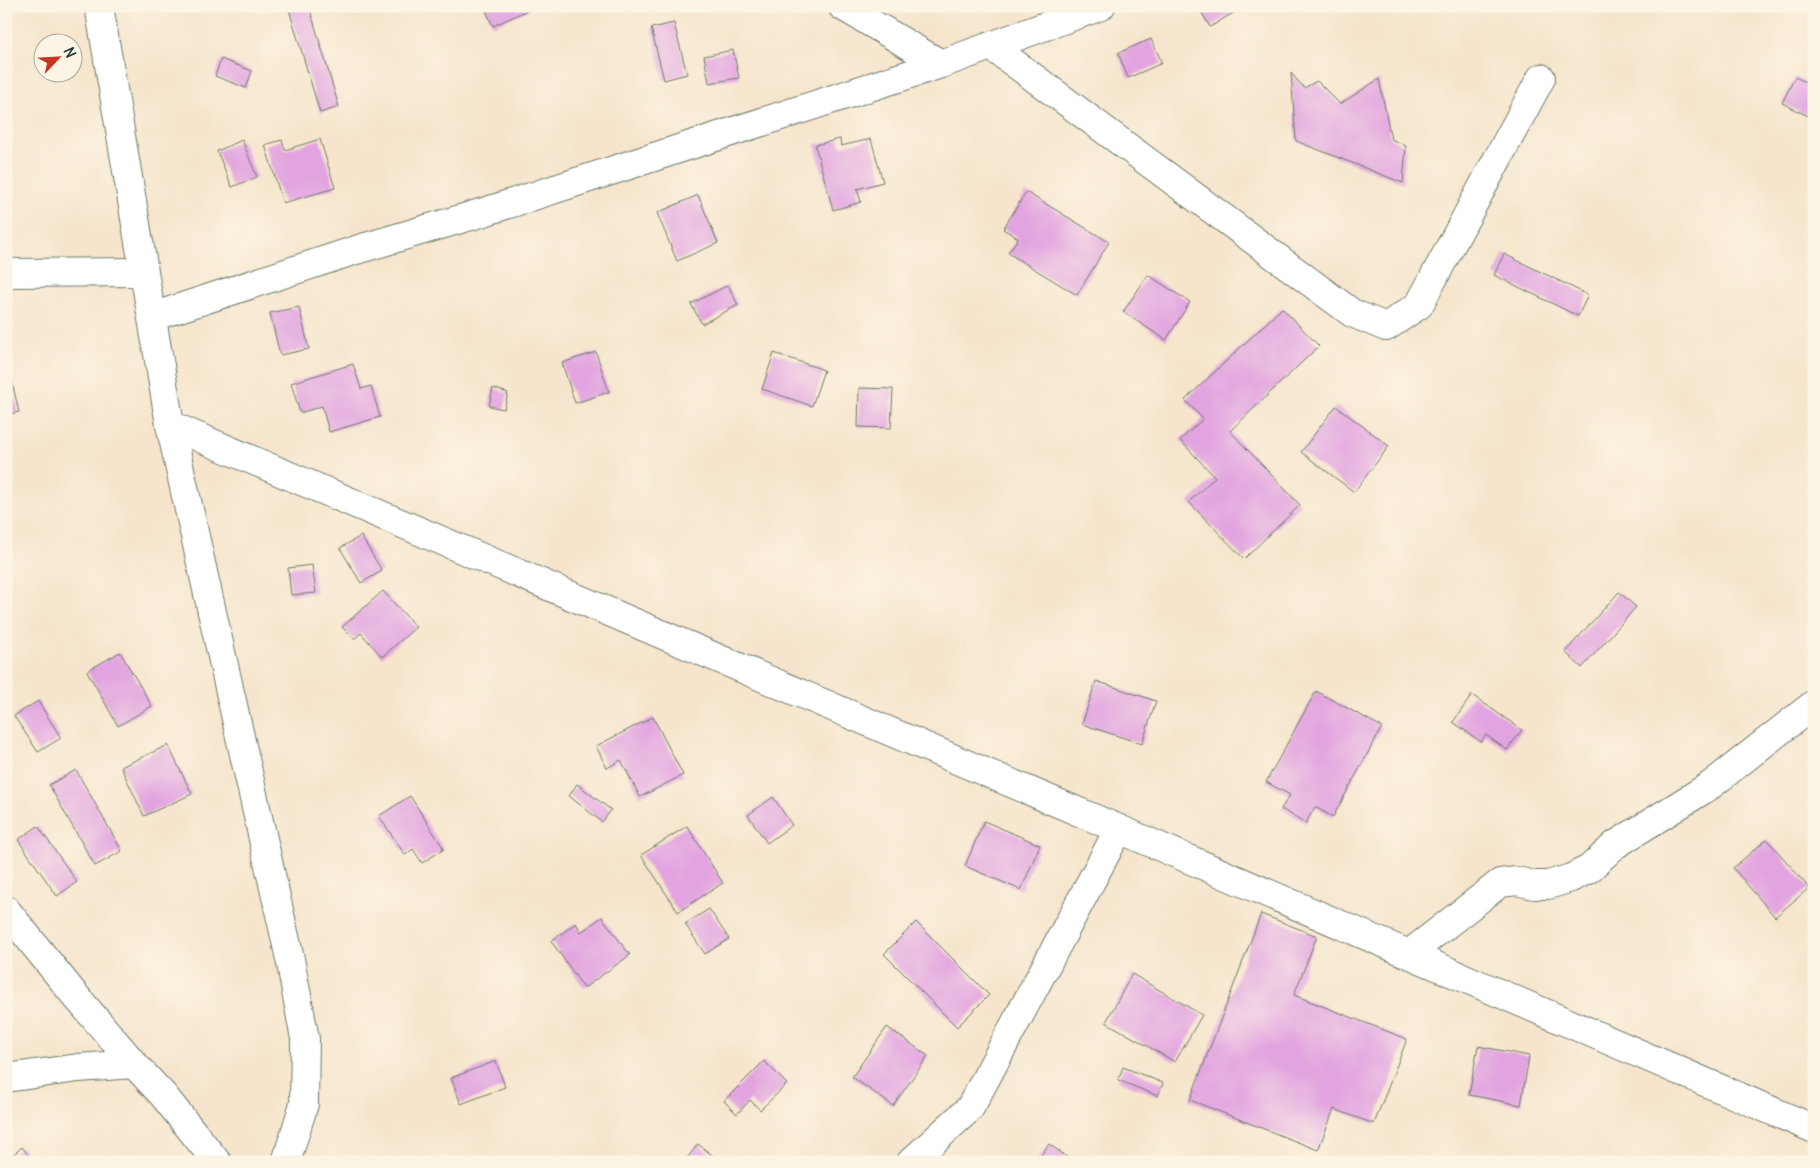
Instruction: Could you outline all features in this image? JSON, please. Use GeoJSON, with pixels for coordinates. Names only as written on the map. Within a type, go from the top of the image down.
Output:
{"type":"FeatureCollection","features":[{"type":"Feature","properties":{"kind":"street"},"geometry":{"type":"LineString","coordinates":[[98,6],[170,424],[285,939],[305,1039],[304,1104],[286,1162]]}},
{"type":"Feature","properties":{"kind":"street"},"geometry":{"type":"LineString","coordinates":[[842,6],[941,64]]}},
{"type":"Feature","properties":{"kind":"street"},"geometry":{"type":"LineString","coordinates":[[152,316],[356,250],[493,209],[941,64],[1101,6]]}},
{"type":"Feature","properties":{"kind":"street"},"geometry":{"type":"LineString","coordinates":[[991,46],[1352,312],[1386,327],[1420,305],[1541,78]]}},
{"type":"Feature","properties":{"kind":"street"},"geometry":{"type":"LineString","coordinates":[[6,273],[143,272]]}},
{"type":"Feature","properties":{"kind":"street"},"geometry":{"type":"LineString","coordinates":[[170,424],[1119,829],[1814,1129]]}},
{"type":"Feature","properties":{"kind":"street"},"geometry":{"type":"LineString","coordinates":[[1409,954],[1500,883],[1517,881],[1534,885],[1548,885],[1571,878],[1589,869],[1615,845],[1712,786],[1814,704]]}},
{"type":"Feature","properties":{"kind":"street"},"geometry":{"type":"LineString","coordinates":[[911,1162],[970,1108],[1119,829]]}},
{"type":"Feature","properties":{"kind":"street"},"geometry":{"type":"LineString","coordinates":[[6,910],[74,994],[163,1095],[217,1162]]}},
{"type":"Feature","properties":{"kind":"street"},"geometry":{"type":"LineString","coordinates":[[6,1078],[78,1068],[134,1064]]}},
{"type":"Feature","properties":{"kind":"building"},"geometry":{"type":"Polygon","coordinates":[[[288,6],[309,6],[339,107],[320,113],[288,6]]]}},
{"type":"Feature","properties":{"kind":"building"},"geometry":{"type":"Polygon","coordinates":[[[484,6],[529,6],[530,9],[493,26],[484,6]]]}},
{"type":"Feature","properties":{"kind":"building"},"geometry":{"type":"Polygon","coordinates":[[[1198,6],[1235,6],[1238,10],[1210,27],[1198,6]]]}},
{"type":"Feature","properties":{"kind":"building"},"geometry":{"type":"Polygon","coordinates":[[[674,23],[687,74],[664,80],[651,28],[674,23]]]}},
{"type":"Feature","properties":{"kind":"building"},"geometry":{"type":"Polygon","coordinates":[[[1151,39],[1162,63],[1128,78],[1118,53],[1151,39]]]}},
{"type":"Feature","properties":{"kind":"building"},"geometry":{"type":"Polygon","coordinates":[[[733,50],[739,78],[709,83],[704,56],[733,50]]]}},
{"type":"Feature","properties":{"kind":"building"},"geometry":{"type":"Polygon","coordinates":[[[221,59],[252,71],[246,88],[215,76],[221,59]]]}},
{"type":"Feature","properties":{"kind":"building"},"geometry":{"type":"Polygon","coordinates":[[[1291,73],[1304,88],[1317,81],[1340,104],[1379,79],[1391,139],[1406,146],[1403,183],[1296,141],[1291,73]]]}},
{"type":"Feature","properties":{"kind":"building"},"geometry":{"type":"Polygon","coordinates":[[[1795,77],[1814,86],[1814,119],[1782,103],[1795,77]]]}},
{"type":"Feature","properties":{"kind":"building"},"geometry":{"type":"Polygon","coordinates":[[[320,139],[335,188],[283,203],[265,145],[282,140],[285,150],[320,139]]]}},
{"type":"Feature","properties":{"kind":"building"},"geometry":{"type":"Polygon","coordinates":[[[840,139],[841,146],[871,139],[883,182],[857,189],[861,202],[833,210],[815,145],[840,139]]]}},
{"type":"Feature","properties":{"kind":"building"},"geometry":{"type":"Polygon","coordinates":[[[242,140],[257,177],[232,187],[217,151],[242,140]]]}},
{"type":"Feature","properties":{"kind":"building"},"geometry":{"type":"Polygon","coordinates":[[[1026,192],[1109,242],[1077,295],[1008,253],[1018,238],[1003,229],[1026,192]]]}},
{"type":"Feature","properties":{"kind":"building"},"geometry":{"type":"Polygon","coordinates":[[[698,195],[718,243],[677,261],[657,213],[698,195]]]}},
{"type":"Feature","properties":{"kind":"building"},"geometry":{"type":"Polygon","coordinates":[[[1504,254],[1588,295],[1578,316],[1494,275],[1504,254]]]}},
{"type":"Feature","properties":{"kind":"building"},"geometry":{"type":"Polygon","coordinates":[[[1148,275],[1190,302],[1166,340],[1123,312],[1148,275]]]}},
{"type":"Feature","properties":{"kind":"building"},"geometry":{"type":"Polygon","coordinates":[[[728,285],[738,305],[702,324],[691,304],[728,285]]]}},
{"type":"Feature","properties":{"kind":"building"},"geometry":{"type":"Polygon","coordinates":[[[299,307],[309,349],[280,355],[270,313],[299,307]]]}},
{"type":"Feature","properties":{"kind":"building"},"geometry":{"type":"Polygon","coordinates":[[[1282,308],[1319,346],[1230,431],[1300,505],[1244,559],[1189,502],[1215,477],[1180,440],[1203,419],[1185,400],[1282,308]]]}},
{"type":"Feature","properties":{"kind":"building"},"geometry":{"type":"Polygon","coordinates":[[[596,352],[609,392],[575,403],[562,363],[596,352]]]}},
{"type":"Feature","properties":{"kind":"building"},"geometry":{"type":"Polygon","coordinates":[[[774,353],[824,370],[812,406],[762,389],[774,353]]]}},
{"type":"Feature","properties":{"kind":"building"},"geometry":{"type":"Polygon","coordinates":[[[353,364],[361,389],[371,386],[380,417],[329,432],[322,406],[300,413],[291,383],[353,364]]]}},
{"type":"Feature","properties":{"kind":"building"},"geometry":{"type":"Polygon","coordinates":[[[10,373],[19,412],[6,415],[6,374],[10,373]]]}},
{"type":"Feature","properties":{"kind":"building"},"geometry":{"type":"Polygon","coordinates":[[[493,388],[508,393],[504,409],[489,406],[493,388]]]}},
{"type":"Feature","properties":{"kind":"building"},"geometry":{"type":"Polygon","coordinates":[[[859,388],[893,389],[891,428],[858,427],[859,388]]]}},
{"type":"Feature","properties":{"kind":"building"},"geometry":{"type":"Polygon","coordinates":[[[1336,406],[1389,446],[1354,492],[1301,452],[1336,406]]]}},
{"type":"Feature","properties":{"kind":"building"},"geometry":{"type":"Polygon","coordinates":[[[361,536],[382,571],[361,583],[340,548],[361,536]]]}},
{"type":"Feature","properties":{"kind":"building"},"geometry":{"type":"Polygon","coordinates":[[[312,565],[316,593],[291,595],[288,568],[312,565]]]}},
{"type":"Feature","properties":{"kind":"building"},"geometry":{"type":"Polygon","coordinates":[[[383,591],[416,627],[382,657],[361,633],[354,639],[342,627],[383,591]]]}},
{"type":"Feature","properties":{"kind":"building"},"geometry":{"type":"Polygon","coordinates":[[[1619,592],[1636,607],[1582,668],[1565,652],[1619,592]]]}},
{"type":"Feature","properties":{"kind":"building"},"geometry":{"type":"Polygon","coordinates":[[[120,652],[152,706],[118,726],[87,671],[120,652]]]}},
{"type":"Feature","properties":{"kind":"building"},"geometry":{"type":"Polygon","coordinates":[[[1096,681],[1156,701],[1142,744],[1082,724],[1096,681]]]}},
{"type":"Feature","properties":{"kind":"building"},"geometry":{"type":"Polygon","coordinates":[[[1316,691],[1382,727],[1333,817],[1315,807],[1306,823],[1281,809],[1290,795],[1266,782],[1316,691]]]}},
{"type":"Feature","properties":{"kind":"building"},"geometry":{"type":"Polygon","coordinates":[[[1472,695],[1522,730],[1507,750],[1486,735],[1481,742],[1453,722],[1472,695]]]}},
{"type":"Feature","properties":{"kind":"building"},"geometry":{"type":"Polygon","coordinates":[[[38,701],[61,738],[38,752],[14,716],[38,701]]]}},
{"type":"Feature","properties":{"kind":"building"},"geometry":{"type":"Polygon","coordinates":[[[653,717],[683,775],[640,797],[621,760],[607,768],[596,746],[653,717]]]}},
{"type":"Feature","properties":{"kind":"building"},"geometry":{"type":"Polygon","coordinates":[[[168,745],[192,794],[144,816],[121,767],[168,745]]]}},
{"type":"Feature","properties":{"kind":"building"},"geometry":{"type":"Polygon","coordinates":[[[76,770],[122,851],[95,866],[49,785],[76,770]]]}},
{"type":"Feature","properties":{"kind":"building"},"geometry":{"type":"Polygon","coordinates":[[[577,784],[611,810],[602,822],[569,796],[577,784]]]}},
{"type":"Feature","properties":{"kind":"building"},"geometry":{"type":"Polygon","coordinates":[[[410,796],[444,849],[422,863],[413,849],[405,855],[379,816],[410,796]]]}},
{"type":"Feature","properties":{"kind":"building"},"geometry":{"type":"Polygon","coordinates":[[[773,797],[792,825],[767,843],[748,815],[773,797]]]}},
{"type":"Feature","properties":{"kind":"building"},"geometry":{"type":"Polygon","coordinates":[[[984,821],[1040,845],[1021,890],[965,866],[984,821]]]}},
{"type":"Feature","properties":{"kind":"building"},"geometry":{"type":"Polygon","coordinates":[[[38,826],[77,882],[57,896],[18,840],[38,826]]]}},
{"type":"Feature","properties":{"kind":"building"},"geometry":{"type":"Polygon","coordinates":[[[687,826],[723,883],[678,912],[641,855],[687,826]]]}},
{"type":"Feature","properties":{"kind":"building"},"geometry":{"type":"Polygon","coordinates":[[[1767,839],[1809,888],[1775,917],[1733,868],[1767,839]]]}},
{"type":"Feature","properties":{"kind":"building"},"geometry":{"type":"Polygon","coordinates":[[[709,909],[729,939],[705,954],[685,924],[709,909]]]}},
{"type":"Feature","properties":{"kind":"building"},"geometry":{"type":"Polygon","coordinates":[[[1261,914],[1317,936],[1294,995],[1407,1039],[1374,1124],[1334,1109],[1318,1150],[1190,1100],[1261,914]]]}},
{"type":"Feature","properties":{"kind":"building"},"geometry":{"type":"Polygon","coordinates":[[[602,917],[630,955],[584,988],[551,941],[576,923],[581,932],[602,917]]]}},
{"type":"Feature","properties":{"kind":"building"},"geometry":{"type":"Polygon","coordinates":[[[916,922],[989,995],[957,1027],[884,954],[916,922]]]}},
{"type":"Feature","properties":{"kind":"building"},"geometry":{"type":"Polygon","coordinates":[[[1132,974],[1202,1015],[1175,1062],[1106,1022],[1132,974]]]}},
{"type":"Feature","properties":{"kind":"building"},"geometry":{"type":"Polygon","coordinates":[[[887,1027],[928,1056],[893,1106],[852,1077],[887,1027]]]}},
{"type":"Feature","properties":{"kind":"building"},"geometry":{"type":"Polygon","coordinates":[[[1478,1046],[1529,1056],[1521,1105],[1469,1095],[1478,1046]]]}},
{"type":"Feature","properties":{"kind":"building"},"geometry":{"type":"Polygon","coordinates":[[[496,1061],[505,1087],[461,1104],[451,1078],[496,1061]]]}},
{"type":"Feature","properties":{"kind":"building"},"geometry":{"type":"Polygon","coordinates":[[[764,1061],[787,1084],[760,1110],[750,1100],[737,1114],[724,1101],[764,1061]]]}},
{"type":"Feature","properties":{"kind":"building"},"geometry":{"type":"Polygon","coordinates":[[[1123,1067],[1163,1083],[1158,1096],[1118,1080],[1123,1067]]]}},
{"type":"Feature","properties":{"kind":"building"},"geometry":{"type":"Polygon","coordinates":[[[698,1144],[721,1162],[684,1162],[698,1144]]]}},
{"type":"Feature","properties":{"kind":"building"},"geometry":{"type":"Polygon","coordinates":[[[1049,1144],[1074,1162],[1036,1162],[1049,1144]]]}},
{"type":"Feature","properties":{"kind":"building"},"geometry":{"type":"Polygon","coordinates":[[[22,1147],[34,1162],[6,1162],[6,1161],[22,1147]]]}}]}
